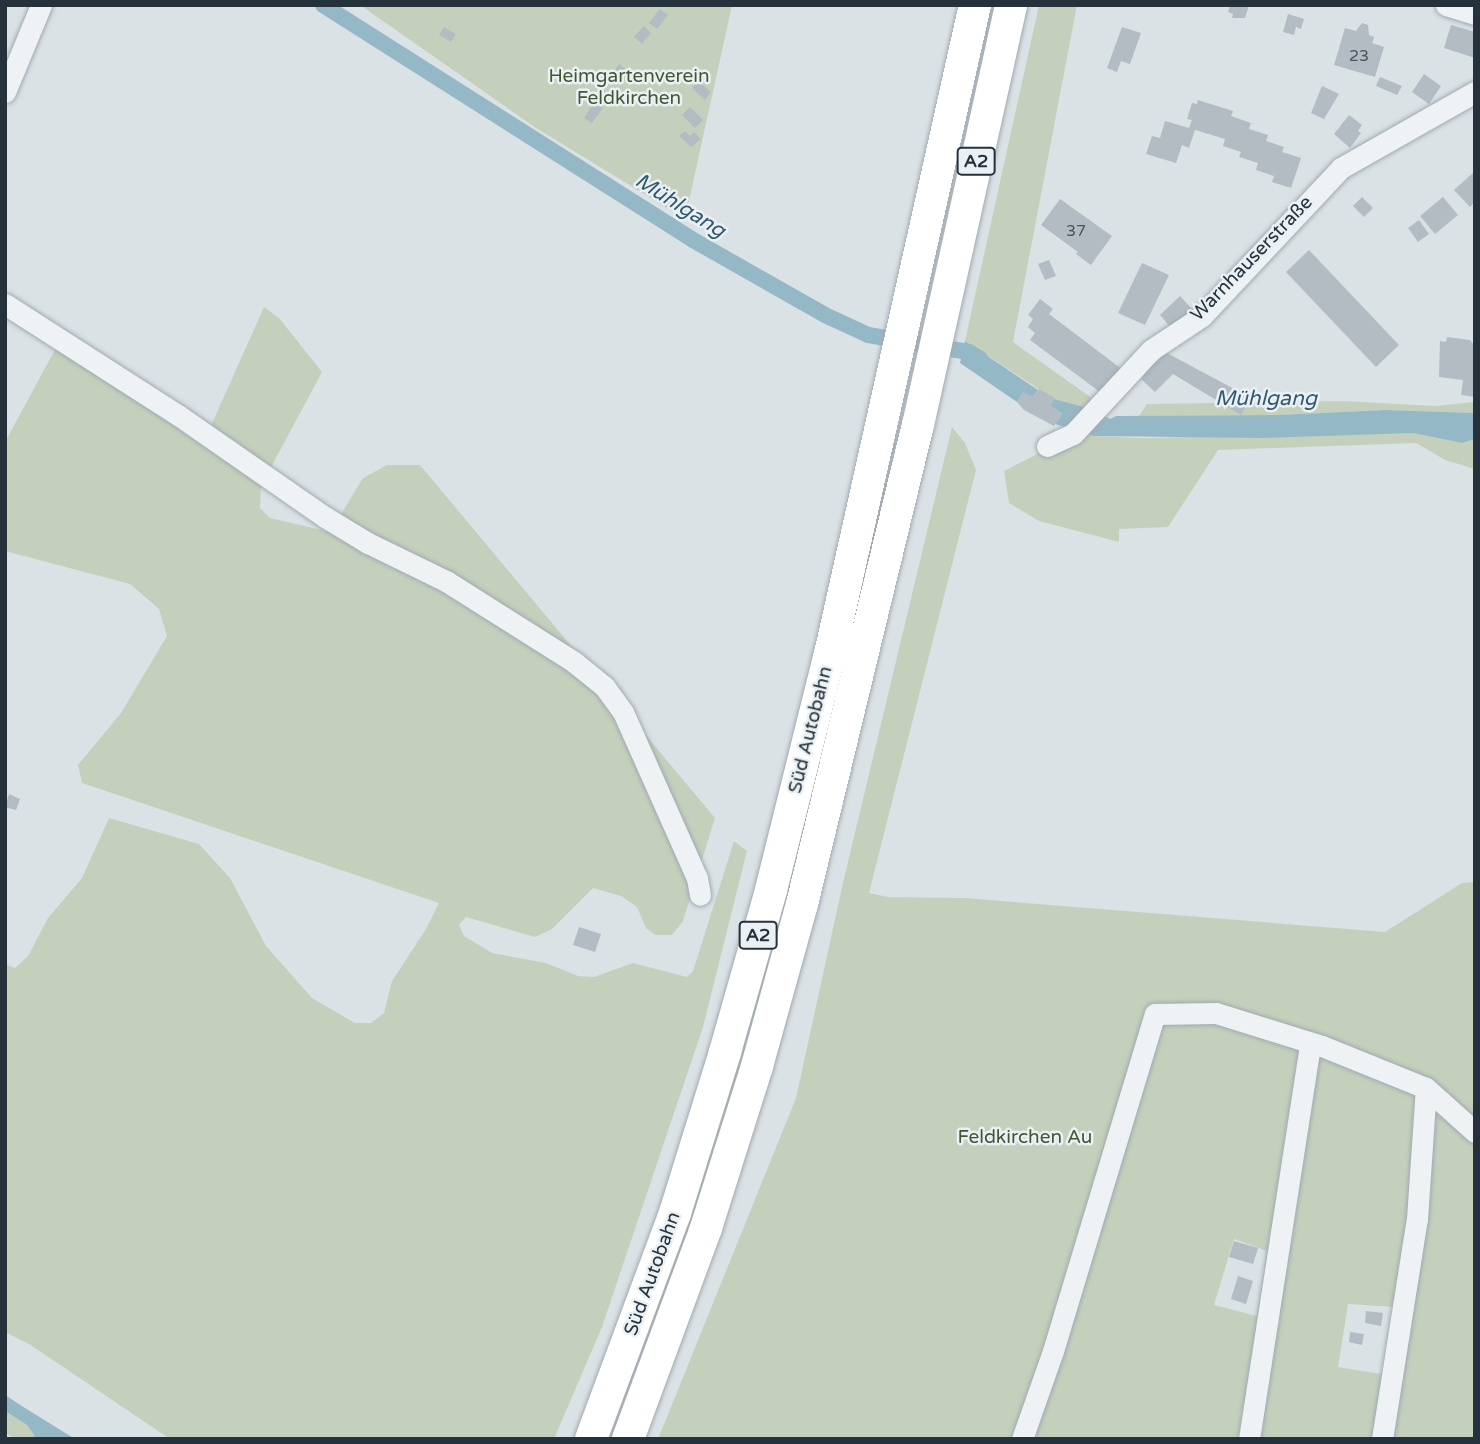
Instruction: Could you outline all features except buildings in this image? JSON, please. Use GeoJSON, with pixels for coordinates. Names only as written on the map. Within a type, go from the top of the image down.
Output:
{"type":"FeatureCollection","features":[{"type":"Feature","properties":{"kind":"highway","name":"Süd Autobahn"},"geometry":{"type":"LineString","coordinates":[[591,1439],[675,1213],[771,890],[830,654],[975,5]]}},
{"type":"Feature","properties":{"kind":"highway","name":"Süd Autobahn"},"geometry":{"type":"LineString","coordinates":[[628,1439],[706,1228],[764,1041],[806,891],[918,425],[1011,5]]}},
{"type":"Feature","properties":{"kind":"street"},"geometry":{"type":"LineString","coordinates":[[5,92],[41,5]]}},
{"type":"Feature","properties":{"kind":"street"},"geometry":{"type":"LineString","coordinates":[[1446,5],[1475,14]]}},
{"type":"Feature","properties":{"kind":"street","name":"Warnhauserstraße"},"geometry":{"type":"LineString","coordinates":[[1047,446],[1073,435],[1151,350],[1210,310],[1341,167],[1475,92]]}},
{"type":"Feature","properties":{"kind":"street"},"geometry":{"type":"LineString","coordinates":[[5,304],[178,415],[325,517],[446,581],[566,656],[604,686],[623,712],[696,878],[700,895]]}},
{"type":"Feature","properties":{"kind":"street"},"geometry":{"type":"LineString","coordinates":[[1022,1439],[1053,1350],[1155,1014],[1216,1013],[1310,1045],[1322,1046],[1426,1088],[1475,1132]]}},
{"type":"Feature","properties":{"kind":"street"},"geometry":{"type":"LineString","coordinates":[[1249,1439],[1310,1045]]}},
{"type":"Feature","properties":{"kind":"street"},"geometry":{"type":"LineString","coordinates":[[1382,1439],[1417,1219],[1426,1088]]}},
{"type":"Feature","properties":{"kind":"green space","name":"Heimgartenverein Feldkirchen"},"geometry":{"type":"Polygon","coordinates":[[[360,5],[732,5],[685,219],[536,128],[360,5]]]}},
{"type":"Feature","properties":{"kind":"green space"},"geometry":{"type":"Polygon","coordinates":[[[1039,5],[1077,5],[1013,342],[1096,401],[1092,409],[1054,399],[965,341],[1039,5]]]}},
{"type":"Feature","properties":{"kind":"green space"},"geometry":{"type":"Polygon","coordinates":[[[264,307],[279,318],[322,372],[261,486],[260,508],[270,518],[330,532],[363,478],[387,465],[420,465],[715,818],[683,921],[672,935],[655,935],[646,928],[637,907],[621,896],[593,888],[552,929],[535,937],[466,917],[459,925],[464,936],[492,953],[546,963],[578,976],[594,977],[633,963],[687,977],[693,971],[734,841],[747,851],[703,1027],[602,1327],[554,1439],[170,1439],[29,1344],[5,1332],[5,964],[15,968],[28,956],[48,918],[82,878],[109,818],[199,844],[230,878],[266,946],[312,998],[355,1023],[371,1023],[384,1013],[392,981],[426,929],[439,903],[82,783],[78,765],[121,713],[167,636],[159,609],[130,584],[5,551],[5,442],[57,346],[205,439],[264,307]]]}},
{"type":"Feature","properties":{"kind":"green space"},"geometry":{"type":"Polygon","coordinates":[[[1342,401],[1435,406],[1475,402],[1475,413],[1385,410],[1278,415],[1139,416],[1147,404],[1342,401]]]}},
{"type":"Feature","properties":{"kind":"green space","name":"Feldkirchen Au"},"geometry":{"type":"Polygon","coordinates":[[[952,427],[965,443],[976,470],[869,893],[888,897],[965,898],[1385,932],[1462,883],[1475,882],[1475,1439],[658,1439],[796,1098],[842,887],[952,427]],[[1234,1239],[1214,1305],[1257,1316],[1267,1251],[1234,1239]],[[1348,1304],[1338,1367],[1387,1375],[1395,1307],[1348,1304]]]}},
{"type":"Feature","properties":{"kind":"green space"},"geometry":{"type":"Polygon","coordinates":[[[1080,432],[1094,436],[1138,438],[1413,433],[1462,443],[1475,439],[1475,469],[1445,460],[1416,443],[1218,450],[1168,527],[1119,529],[1119,542],[1039,521],[1009,503],[1004,471],[1080,432]]]}},
{"type":"Feature","properties":{"kind":"green space"},"geometry":{"type":"Polygon","coordinates":[[[5,1411],[27,1425],[34,1435],[33,1439],[16,1439],[5,1433],[5,1411]]]}},
{"type":"Feature","properties":{"kind":"water"},"geometry":{"type":"Polygon","coordinates":[[[965,341],[1038,390],[1033,397],[1023,393],[1017,402],[960,363],[965,341]]]}},
{"type":"Feature","properties":{"kind":"water","name":"Mühlgang"},"geometry":{"type":"Polygon","coordinates":[[[1054,399],[1092,409],[1110,419],[1116,416],[1278,415],[1385,410],[1475,413],[1475,439],[1462,443],[1413,433],[1262,438],[1094,436],[1055,424],[1062,414],[1050,406],[1054,399]]]}},
{"type":"Feature","properties":{"kind":"water"},"geometry":{"type":"Polygon","coordinates":[[[5,1395],[75,1439],[33,1439],[34,1435],[27,1425],[5,1411],[5,1395]]]}},
{"type":"Feature","properties":{"kind":"waterway","name":"Mühlgang"},"geometry":{"type":"LineString","coordinates":[[323,5],[693,240],[825,315],[868,335],[969,352],[980,359]]}}]}
